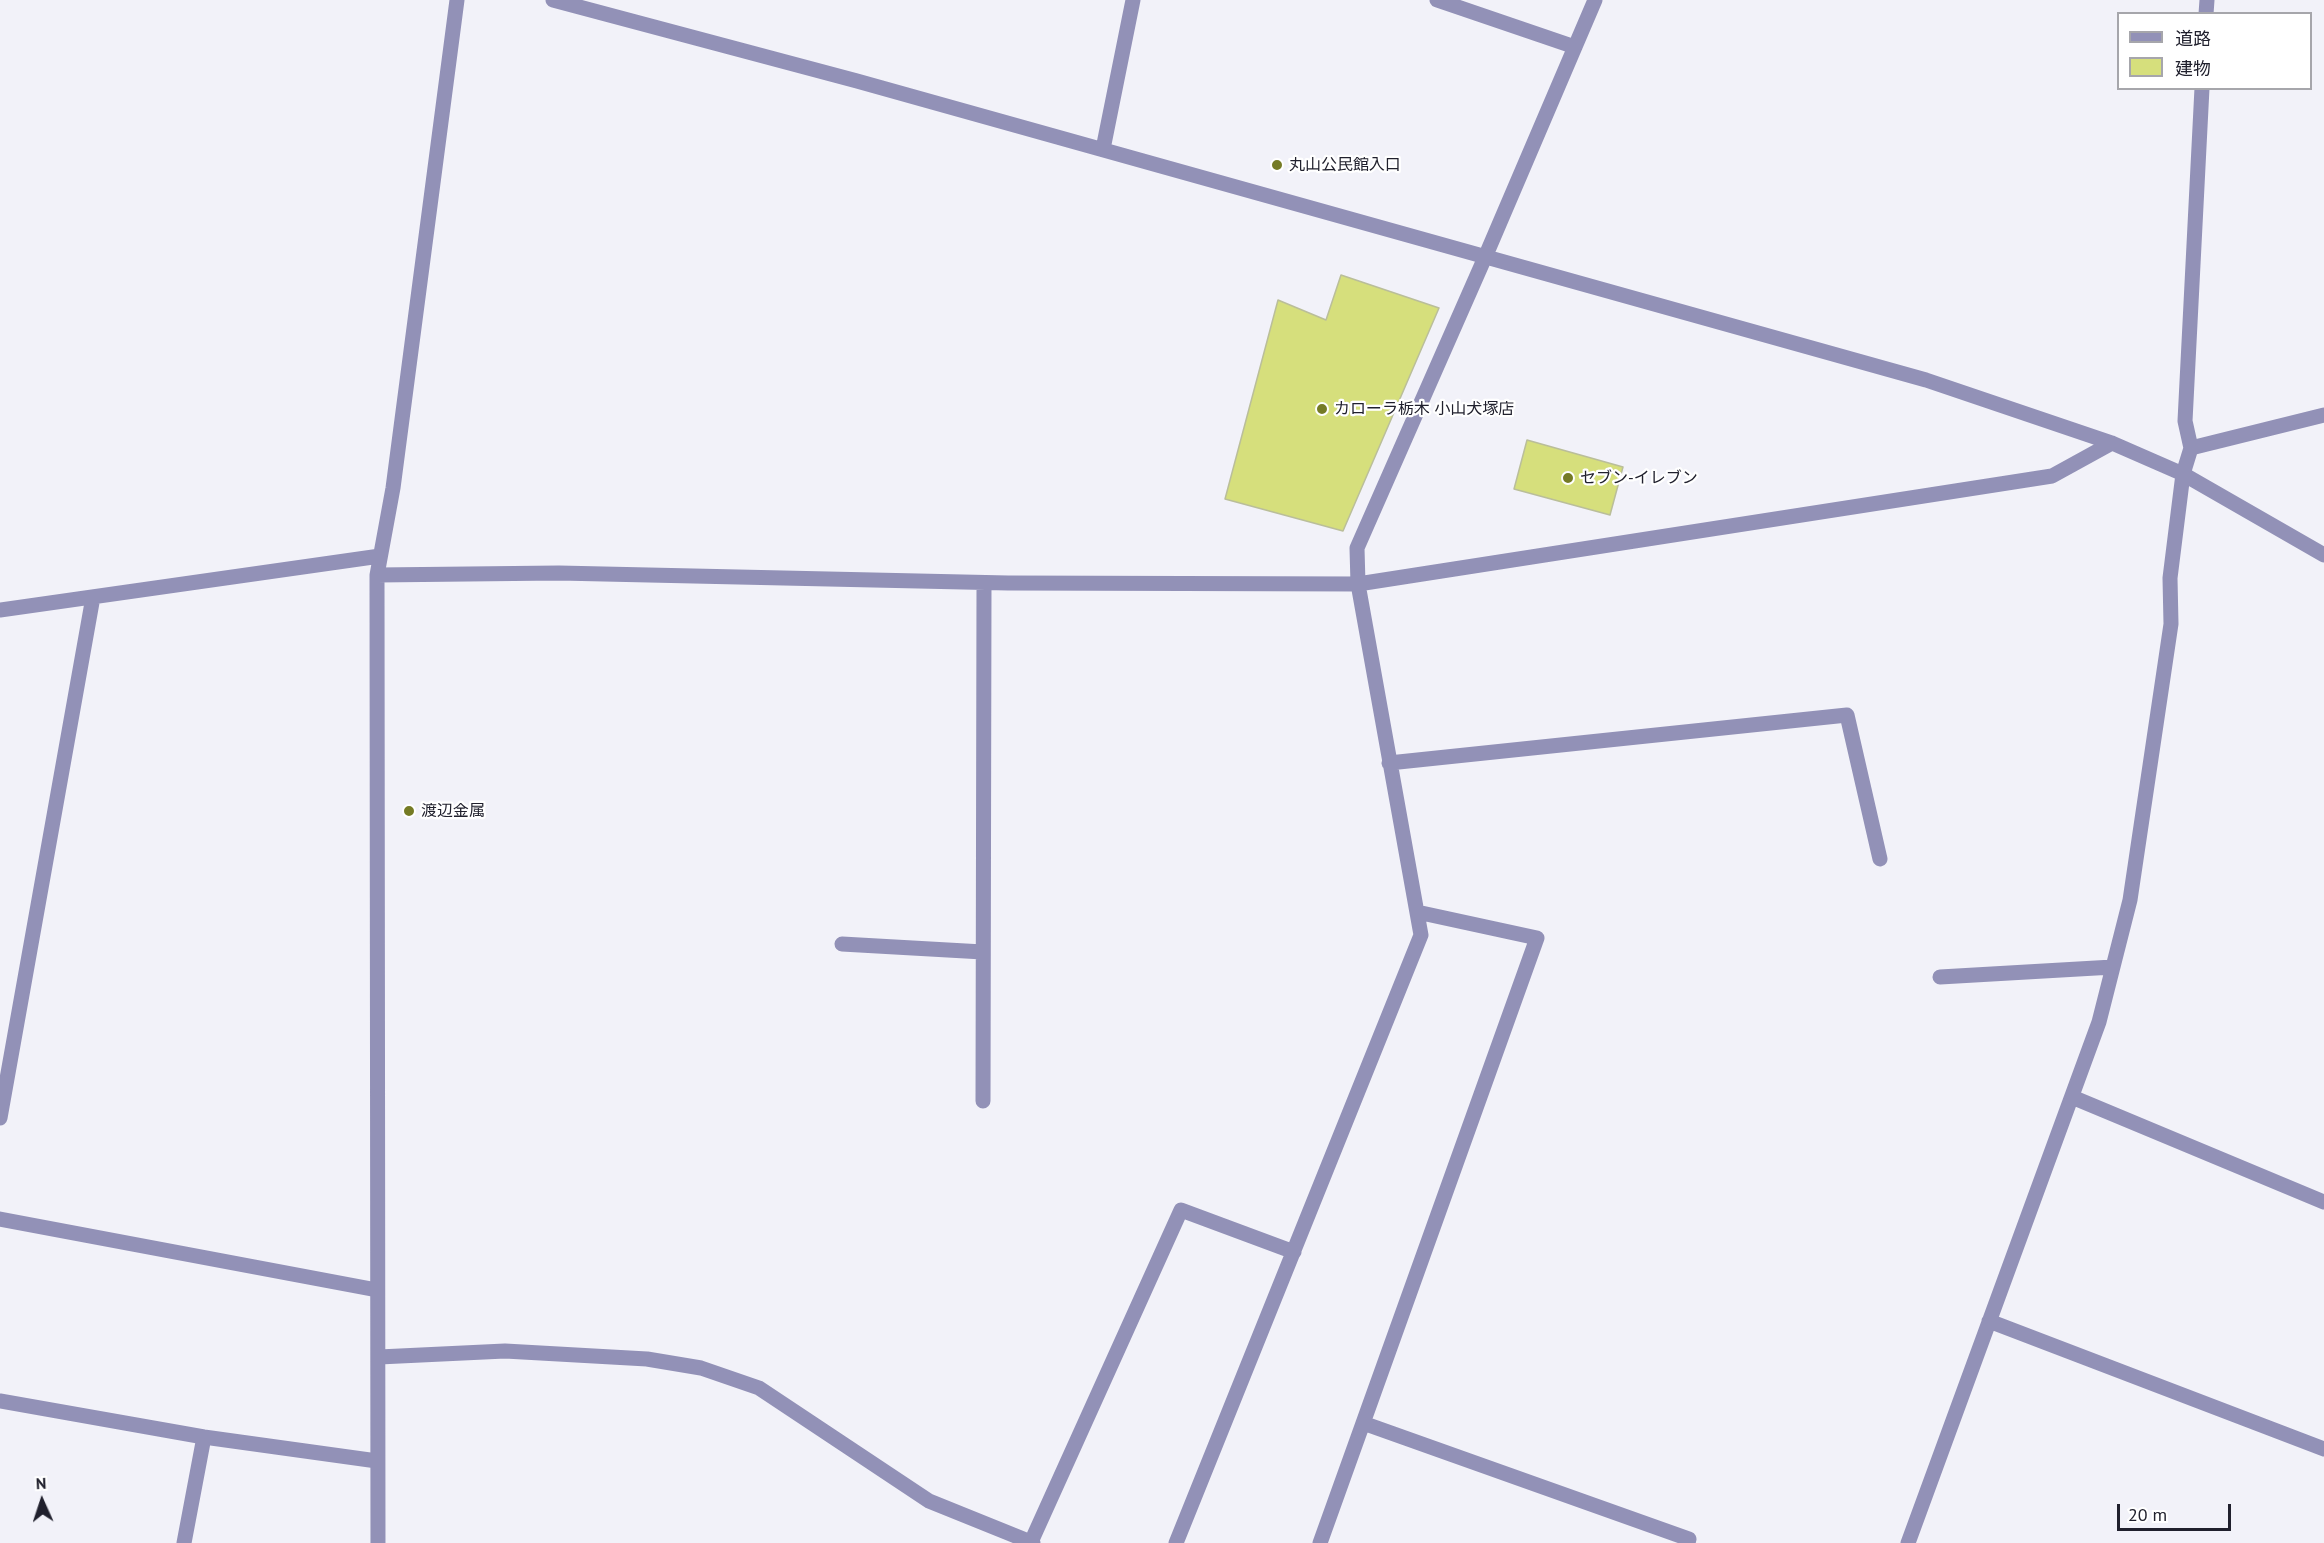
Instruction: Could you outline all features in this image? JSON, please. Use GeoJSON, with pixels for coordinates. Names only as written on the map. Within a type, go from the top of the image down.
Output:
{"type":"FeatureCollection","features":[{"type":"Feature","properties":{"kind":"street"},"geometry":{"type":"LineString","coordinates":[[378,1543],[376,1461],[379,1357],[377,1290],[377,575],[393,488],[457,0]]}},
{"type":"Feature","properties":{"kind":"street"},"geometry":{"type":"LineString","coordinates":[[553,0],[1486,255],[1926,380],[2112,442],[2183,474],[2324,555]]}},
{"type":"Feature","properties":{"kind":"street"},"geometry":{"type":"LineString","coordinates":[[1103,149],[1133,0]]}},
{"type":"Feature","properties":{"kind":"street"},"geometry":{"type":"LineString","coordinates":[[1437,0],[1575,47]]}},
{"type":"Feature","properties":{"kind":"street"},"geometry":{"type":"LineString","coordinates":[[1176,1543],[1421,935],[1358,584],[1357,548],[1595,0]]}},
{"type":"Feature","properties":{"kind":"street"},"geometry":{"type":"LineString","coordinates":[[1908,1543],[2099,1022],[2130,900],[2171,624],[2170,578],[2183,474],[2191,448],[2185,422],[2202,90]]}},
{"type":"Feature","properties":{"kind":"street"},"geometry":{"type":"LineString","coordinates":[[2191,448],[2324,415]]}},
{"type":"Feature","properties":{"kind":"street"},"geometry":{"type":"LineString","coordinates":[[377,575],[571,573],[984,583],[1358,584],[2052,476],[2112,442]]}},
{"type":"Feature","properties":{"kind":"street"},"geometry":{"type":"LineString","coordinates":[[0,610],[380,556]]}},
{"type":"Feature","properties":{"kind":"street"},"geometry":{"type":"LineString","coordinates":[[983,1101],[984,583]]}},
{"type":"Feature","properties":{"kind":"street"},"geometry":{"type":"LineString","coordinates":[[0,1118],[6,1048],[93,597]]}},
{"type":"Feature","properties":{"kind":"street"},"geometry":{"type":"LineString","coordinates":[[1389,763],[1847,715],[1880,859]]}},
{"type":"Feature","properties":{"kind":"street"},"geometry":{"type":"LineString","coordinates":[[1320,1543],[1537,938],[1417,912]]}},
{"type":"Feature","properties":{"kind":"street"},"geometry":{"type":"LineString","coordinates":[[842,944],[983,952]]}},
{"type":"Feature","properties":{"kind":"street"},"geometry":{"type":"LineString","coordinates":[[1940,977],[2114,967]]}},
{"type":"Feature","properties":{"kind":"street"},"geometry":{"type":"LineString","coordinates":[[2072,1097],[2324,1202]]}},
{"type":"Feature","properties":{"kind":"street"},"geometry":{"type":"LineString","coordinates":[[379,1357],[505,1351],[646,1359],[701,1368],[759,1388],[929,1501],[1032,1543],[1181,1210],[1294,1252]]}},
{"type":"Feature","properties":{"kind":"street"},"geometry":{"type":"LineString","coordinates":[[0,1219],[377,1290]]}},
{"type":"Feature","properties":{"kind":"street"},"geometry":{"type":"LineString","coordinates":[[1989,1321],[2324,1449]]}},
{"type":"Feature","properties":{"kind":"street"},"geometry":{"type":"LineString","coordinates":[[0,1401],[204,1437],[376,1461]]}},
{"type":"Feature","properties":{"kind":"street"},"geometry":{"type":"LineString","coordinates":[[1364,1424],[1689,1539],[1688,1543]]}},
{"type":"Feature","properties":{"kind":"street"},"geometry":{"type":"LineString","coordinates":[[184,1543],[204,1437]]}},
{"type":"Feature","properties":{"kind":"building","name":"カローラ栃木 小山犬塚店"},"geometry":{"type":"Polygon","coordinates":[[[1341,275],[1439,308],[1343,531],[1225,499],[1278,300],[1326,320],[1341,275]]]}},
{"type":"Feature","properties":{"kind":"building","name":"セブン-イレブン"},"geometry":{"type":"Polygon","coordinates":[[[1527,440],[1623,467],[1610,515],[1514,489],[1527,440]]]}},
{"type":"Feature","properties":{"kind":"place","name":"丸山公民館入口"},"geometry":{"type":"Point","coordinates":[1277,165]}},
{"type":"Feature","properties":{"kind":"place","name":"カローラ栃木 小山犬塚店"},"geometry":{"type":"Point","coordinates":[1322,409]}},
{"type":"Feature","properties":{"kind":"place","name":"セブン-イレブン"},"geometry":{"type":"Point","coordinates":[1568,478]}},
{"type":"Feature","properties":{"kind":"place","name":"渡辺金属"},"geometry":{"type":"Point","coordinates":[409,811]}}]}
